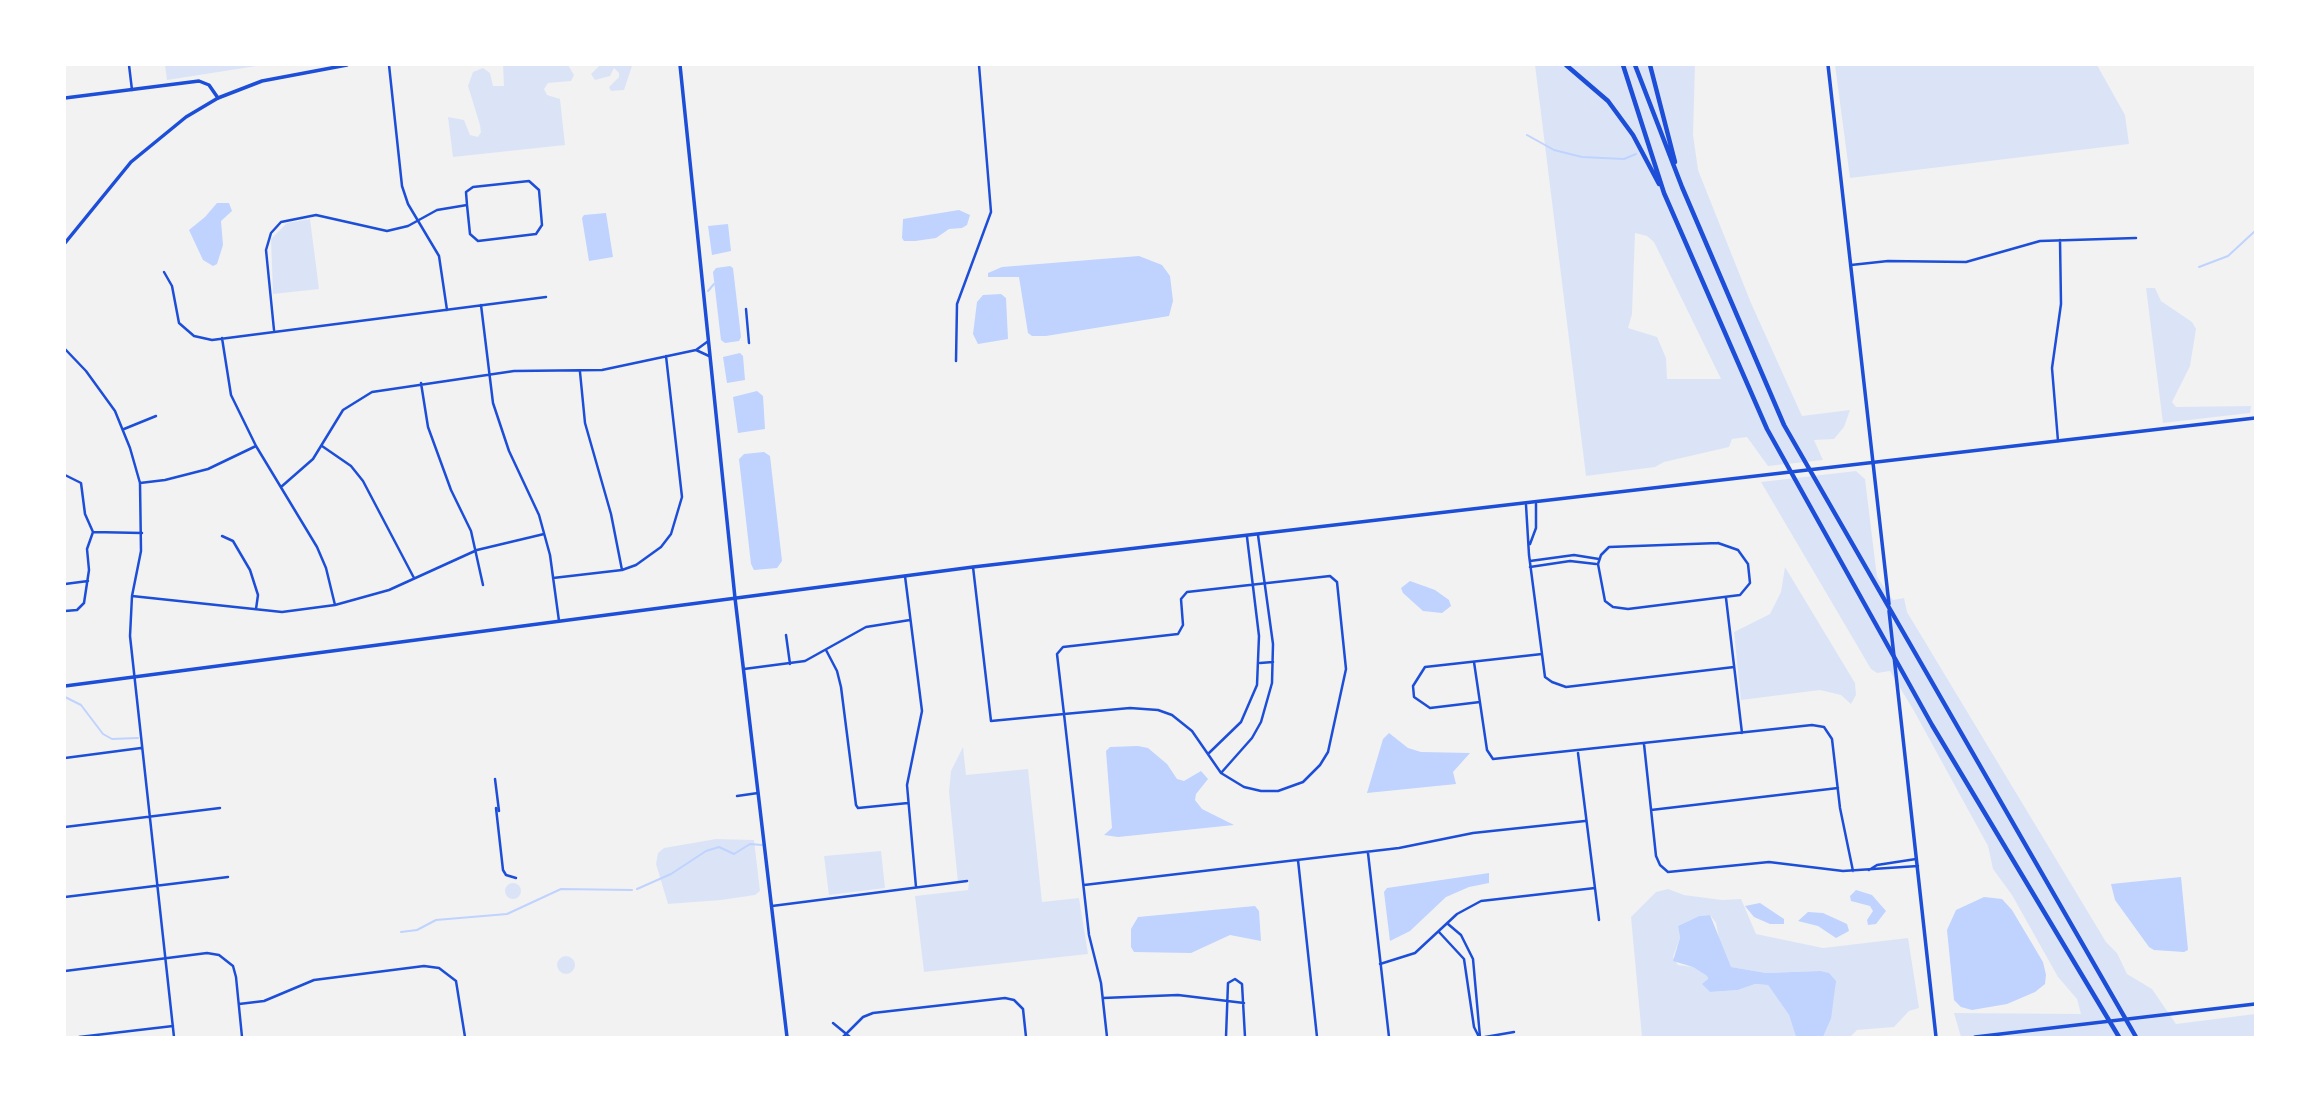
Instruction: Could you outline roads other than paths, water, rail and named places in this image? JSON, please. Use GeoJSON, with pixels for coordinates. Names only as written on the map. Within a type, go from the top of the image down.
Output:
{"type":"FeatureCollection","features":[{"type":"Feature","properties":{"kind":"highway"},"geometry":{"type":"LineString","coordinates":[[1566,65],[1615,109],[1633,135],[1668,202],[1768,429],[1932,725],[2119,1037]]}},
{"type":"Feature","properties":{"kind":"highway"},"geometry":{"type":"LineString","coordinates":[[1623,65],[1668,202]]}},
{"type":"Feature","properties":{"kind":"highway"},"geometry":{"type":"LineString","coordinates":[[1635,65],[1682,187],[1784,425],[2136,1037]]}},
{"type":"Feature","properties":{"kind":"highway"},"geometry":{"type":"LineString","coordinates":[[1650,65],[1682,187]]}},
{"type":"Feature","properties":{"kind":"street"},"geometry":{"type":"LineString","coordinates":[[129,65],[132,90]]}},
{"type":"Feature","properties":{"kind":"street"},"geometry":{"type":"LineString","coordinates":[[65,243],[142,151],[186,117],[218,98],[274,77],[347,65]]}},
{"type":"Feature","properties":{"kind":"street"},"geometry":{"type":"LineString","coordinates":[[388,65],[402,186],[418,221],[439,256],[447,310]]}},
{"type":"Feature","properties":{"kind":"street"},"geometry":{"type":"LineString","coordinates":[[680,65],[736,598],[787,1037]]}},
{"type":"Feature","properties":{"kind":"street"},"geometry":{"type":"LineString","coordinates":[[956,360],[957,304],[991,212],[979,65]]}},
{"type":"Feature","properties":{"kind":"street"},"geometry":{"type":"LineString","coordinates":[[1828,65],[1936,1037]]}},
{"type":"Feature","properties":{"kind":"street"},"geometry":{"type":"LineString","coordinates":[[65,98],[203,81],[218,98]]}},
{"type":"Feature","properties":{"kind":"street"},"geometry":{"type":"LineString","coordinates":[[529,181],[539,190],[542,225],[536,234],[478,241],[470,234],[467,205],[466,192],[473,187],[529,181]]}},
{"type":"Feature","properties":{"kind":"street"},"geometry":{"type":"LineString","coordinates":[[274,330],[265,250],[271,233],[281,222],[325,216],[387,231],[418,221],[437,209],[467,205]]}},
{"type":"Feature","properties":{"kind":"street"},"geometry":{"type":"LineString","coordinates":[[1851,265],[1888,261],[1966,262],[2022,245],[2060,240],[2136,238]]}},
{"type":"Feature","properties":{"kind":"street"},"geometry":{"type":"LineString","coordinates":[[2058,442],[2052,368],[2061,304],[2060,240]]}},
{"type":"Feature","properties":{"kind":"street"},"geometry":{"type":"LineString","coordinates":[[164,272],[172,286],[179,323],[186,331],[203,339],[546,297]]}},
{"type":"Feature","properties":{"kind":"street"},"geometry":{"type":"LineString","coordinates":[[481,305],[489,374],[500,426],[544,534],[559,621]]}},
{"type":"Feature","properties":{"kind":"street"},"geometry":{"type":"LineString","coordinates":[[746,309],[749,343]]}},
{"type":"Feature","properties":{"kind":"street"},"geometry":{"type":"LineString","coordinates":[[222,338],[231,394],[256,446],[317,547],[326,568],[335,605]]}},
{"type":"Feature","properties":{"kind":"street"},"geometry":{"type":"LineString","coordinates":[[281,487],[305,469],[322,446],[332,425],[356,400],[388,387],[489,374],[580,372],[621,367],[696,350],[709,340]]}},
{"type":"Feature","properties":{"kind":"street"},"geometry":{"type":"LineString","coordinates":[[65,349],[102,392],[124,429],[140,483],[142,533],[129,627],[174,1037]]}},
{"type":"Feature","properties":{"kind":"street"},"geometry":{"type":"LineString","coordinates":[[696,350],[710,356]]}},
{"type":"Feature","properties":{"kind":"street"},"geometry":{"type":"LineString","coordinates":[[553,578],[622,570],[643,561],[661,547],[678,516],[682,497],[666,355]]}},
{"type":"Feature","properties":{"kind":"street"},"geometry":{"type":"LineString","coordinates":[[580,372],[585,424],[613,524],[622,570]]}},
{"type":"Feature","properties":{"kind":"street"},"geometry":{"type":"LineString","coordinates":[[421,383],[435,448],[477,550],[483,585]]}},
{"type":"Feature","properties":{"kind":"street"},"geometry":{"type":"LineString","coordinates":[[124,429],[156,416]]}},
{"type":"Feature","properties":{"kind":"street"},"geometry":{"type":"LineString","coordinates":[[65,686],[973,567],[1536,504],[2255,418]]}},
{"type":"Feature","properties":{"kind":"street"},"geometry":{"type":"LineString","coordinates":[[140,483],[208,469],[256,446]]}},
{"type":"Feature","properties":{"kind":"street"},"geometry":{"type":"LineString","coordinates":[[322,446],[337,453],[363,481],[414,578]]}},
{"type":"Feature","properties":{"kind":"street"},"geometry":{"type":"LineString","coordinates":[[65,475],[81,483],[85,514],[93,532],[87,549],[88,581],[80,608],[65,611]]}},
{"type":"Feature","properties":{"kind":"street"},"geometry":{"type":"LineString","coordinates":[[1530,544],[1536,528],[1536,504]]}},
{"type":"Feature","properties":{"kind":"street"},"geometry":{"type":"LineString","coordinates":[[1526,505],[1530,567],[1545,677],[1566,687],[1734,667]]}},
{"type":"Feature","properties":{"kind":"street"},"geometry":{"type":"LineString","coordinates":[[93,532],[142,533]]}},
{"type":"Feature","properties":{"kind":"street"},"geometry":{"type":"LineString","coordinates":[[132,596],[282,612],[335,605],[365,598],[477,550],[544,534]]}},
{"type":"Feature","properties":{"kind":"street"},"geometry":{"type":"LineString","coordinates":[[1221,773],[1252,738],[1261,722],[1272,683],[1273,662],[1258,535]]}},
{"type":"Feature","properties":{"kind":"street"},"geometry":{"type":"LineString","coordinates":[[222,536],[233,541],[250,570],[258,596],[256,609]]}},
{"type":"Feature","properties":{"kind":"street"},"geometry":{"type":"LineString","coordinates":[[1208,754],[1228,738],[1241,722],[1251,704],[1260,663],[1247,537]]}},
{"type":"Feature","properties":{"kind":"street"},"geometry":{"type":"LineString","coordinates":[[1726,544],[1743,554],[1751,577],[1744,592],[1726,598],[1628,609],[1613,607],[1602,596],[1598,562],[1609,547],[1619,545],[1726,544]]}},
{"type":"Feature","properties":{"kind":"street"},"geometry":{"type":"LineString","coordinates":[[1530,561],[1574,555],[1598,562]]}},
{"type":"Feature","properties":{"kind":"street"},"geometry":{"type":"LineString","coordinates":[[1530,567],[1576,560],[1598,562]]}},
{"type":"Feature","properties":{"kind":"street"},"geometry":{"type":"LineString","coordinates":[[973,567],[992,721],[1064,714],[1130,708],[1158,710],[1183,723],[1221,773],[1244,787],[1261,791],[1279,791],[1310,777],[1328,752],[1346,669],[1337,582],[1334,578],[1183,594],[1183,625],[1178,634],[1059,649],[1057,654],[1064,714],[1084,885],[1089,935],[1103,998],[1107,1037]]}},
{"type":"Feature","properties":{"kind":"street"},"geometry":{"type":"LineString","coordinates":[[905,576],[922,711],[920,728],[907,772],[916,887]]}},
{"type":"Feature","properties":{"kind":"street"},"geometry":{"type":"LineString","coordinates":[[65,584],[88,581]]}},
{"type":"Feature","properties":{"kind":"street"},"geometry":{"type":"LineString","coordinates":[[1726,598],[1742,733]]}},
{"type":"Feature","properties":{"kind":"street"},"geometry":{"type":"LineString","coordinates":[[744,669],[804,662],[866,627],[910,620]]}},
{"type":"Feature","properties":{"kind":"street"},"geometry":{"type":"LineString","coordinates":[[786,635],[790,664]]}},
{"type":"Feature","properties":{"kind":"street"},"geometry":{"type":"LineString","coordinates":[[826,650],[837,671],[841,687],[856,805],[858,808],[908,803]]}},
{"type":"Feature","properties":{"kind":"street"},"geometry":{"type":"LineString","coordinates":[[1480,702],[1430,708],[1414,697],[1413,686],[1425,667],[1542,654]]}},
{"type":"Feature","properties":{"kind":"street"},"geometry":{"type":"LineString","coordinates":[[1260,663],[1273,662]]}},
{"type":"Feature","properties":{"kind":"street"},"geometry":{"type":"LineString","coordinates":[[1474,662],[1487,750],[1493,759],[1812,725],[1824,727],[1832,739],[1853,871]]}},
{"type":"Feature","properties":{"kind":"street"},"geometry":{"type":"LineString","coordinates":[[1644,744],[1657,861],[1663,869],[1673,873],[1769,862],[1853,871],[1918,866]]}},
{"type":"Feature","properties":{"kind":"street"},"geometry":{"type":"LineString","coordinates":[[65,758],[142,748]]}},
{"type":"Feature","properties":{"kind":"street"},"geometry":{"type":"LineString","coordinates":[[1578,752],[1599,920]]}},
{"type":"Feature","properties":{"kind":"street"},"geometry":{"type":"LineString","coordinates":[[495,779],[503,870],[506,875],[516,878]]}},
{"type":"Feature","properties":{"kind":"street"},"geometry":{"type":"LineString","coordinates":[[1651,810],[1838,788]]}},
{"type":"Feature","properties":{"kind":"street"},"geometry":{"type":"LineString","coordinates":[[737,796],[758,793]]}},
{"type":"Feature","properties":{"kind":"street"},"geometry":{"type":"LineString","coordinates":[[65,827],[220,808]]}},
{"type":"Feature","properties":{"kind":"street"},"geometry":{"type":"LineString","coordinates":[[1084,885],[1368,852],[1473,833],[1585,821]]}},
{"type":"Feature","properties":{"kind":"street"},"geometry":{"type":"LineString","coordinates":[[1368,852],[1389,1037]]}},
{"type":"Feature","properties":{"kind":"street"},"geometry":{"type":"LineString","coordinates":[[1298,859],[1317,1037]]}},
{"type":"Feature","properties":{"kind":"street"},"geometry":{"type":"LineString","coordinates":[[1869,870],[1877,865],[1917,859]]}},
{"type":"Feature","properties":{"kind":"street"},"geometry":{"type":"LineString","coordinates":[[65,897],[228,877]]}},
{"type":"Feature","properties":{"kind":"street"},"geometry":{"type":"LineString","coordinates":[[772,906],[967,881]]}},
{"type":"Feature","properties":{"kind":"street"},"geometry":{"type":"LineString","coordinates":[[1380,964],[1415,953],[1457,914],[1482,901],[1595,888]]}},
{"type":"Feature","properties":{"kind":"street"},"geometry":{"type":"LineString","coordinates":[[1448,923],[1461,935],[1473,959],[1481,1037]]}},
{"type":"Feature","properties":{"kind":"street"},"geometry":{"type":"LineString","coordinates":[[1439,932],[1464,959],[1474,1027],[1481,1037]]}},
{"type":"Feature","properties":{"kind":"street"},"geometry":{"type":"LineString","coordinates":[[65,971],[207,953],[219,955],[233,966],[242,1037]]}},
{"type":"Feature","properties":{"kind":"street"},"geometry":{"type":"LineString","coordinates":[[239,1004],[273,998],[314,980],[424,966],[449,973],[460,992],[465,1037]]}},
{"type":"Feature","properties":{"kind":"street"},"geometry":{"type":"LineString","coordinates":[[1227,1037],[1228,983],[1235,979],[1242,984],[1245,1037]]}},
{"type":"Feature","properties":{"kind":"street"},"geometry":{"type":"LineString","coordinates":[[1103,998],[1152,994],[1244,1003]]}},
{"type":"Feature","properties":{"kind":"street"},"geometry":{"type":"LineString","coordinates":[[844,1035],[863,1017],[873,1013],[1005,998],[1014,1000],[1023,1009],[1026,1037]]}},
{"type":"Feature","properties":{"kind":"street"},"geometry":{"type":"LineString","coordinates":[[1975,1037],[2255,1004]]}},
{"type":"Feature","properties":{"kind":"street"},"geometry":{"type":"LineString","coordinates":[[833,1023],[844,1035],[850,1037]]}},
{"type":"Feature","properties":{"kind":"street"},"geometry":{"type":"LineString","coordinates":[[79,1037],[173,1026]]}},
{"type":"Feature","properties":{"kind":"street"},"geometry":{"type":"LineString","coordinates":[[1481,1037],[1514,1032]]}},
{"type":"Feature","properties":{"kind":"water"},"geometry":{"type":"Polygon","coordinates":[[[217,203],[229,203],[232,211],[221,221],[223,245],[217,264],[213,266],[203,260],[189,230],[217,203]]]}},
{"type":"Feature","properties":{"kind":"water"},"geometry":{"type":"Polygon","coordinates":[[[959,210],[970,215],[967,225],[962,228],[949,229],[936,238],[904,241],[902,238],[903,219],[959,210]]]}},
{"type":"Feature","properties":{"kind":"water"},"geometry":{"type":"Polygon","coordinates":[[[606,213],[613,257],[589,261],[582,218],[584,215],[606,213]]]}},
{"type":"Feature","properties":{"kind":"water"},"geometry":{"type":"Polygon","coordinates":[[[728,224],[731,251],[712,255],[708,226],[728,224]]]}},
{"type":"Feature","properties":{"kind":"water"},"geometry":{"type":"Polygon","coordinates":[[[1139,256],[1162,265],[1170,276],[1173,301],[1169,316],[1032,336],[1028,333],[1019,277],[988,277],[988,273],[1002,267],[1139,256]]]}},
{"type":"Feature","properties":{"kind":"water"},"geometry":{"type":"Polygon","coordinates":[[[716,268],[733,268],[741,337],[739,341],[725,343],[721,340],[713,272],[716,268]]]}},
{"type":"Feature","properties":{"kind":"water"},"geometry":{"type":"Polygon","coordinates":[[[1001,294],[1006,298],[1008,339],[978,344],[973,334],[977,302],[983,295],[1001,294]]]}},
{"type":"Feature","properties":{"kind":"water"},"geometry":{"type":"Polygon","coordinates":[[[740,353],[743,356],[745,380],[727,383],[723,357],[740,353]]]}},
{"type":"Feature","properties":{"kind":"water"},"geometry":{"type":"Polygon","coordinates":[[[757,391],[763,396],[765,429],[738,433],[733,397],[757,391]]]}},
{"type":"Feature","properties":{"kind":"water"},"geometry":{"type":"Polygon","coordinates":[[[764,452],[770,456],[782,561],[777,568],[754,570],[751,564],[739,459],[744,454],[764,452]]]}},
{"type":"Feature","properties":{"kind":"water"},"geometry":{"type":"Polygon","coordinates":[[[1410,581],[1435,590],[1449,600],[1451,606],[1442,613],[1423,611],[1403,593],[1401,588],[1410,581]]]}},
{"type":"Feature","properties":{"kind":"water"},"geometry":{"type":"Polygon","coordinates":[[[1389,733],[1408,748],[1421,752],[1470,753],[1453,772],[1456,784],[1367,793],[1383,739],[1389,733]]]}},
{"type":"Feature","properties":{"kind":"water"},"geometry":{"type":"Polygon","coordinates":[[[1110,747],[1148,748],[1167,764],[1177,779],[1184,781],[1201,771],[1208,779],[1196,794],[1195,800],[1202,809],[1234,825],[1118,837],[1104,835],[1112,828],[1106,751],[1110,747]]]}},
{"type":"Feature","properties":{"kind":"water"},"geometry":{"type":"Polygon","coordinates":[[[1489,873],[1489,883],[1469,887],[1446,897],[1410,931],[1390,941],[1384,892],[1387,888],[1489,873]]]}},
{"type":"Feature","properties":{"kind":"water"},"geometry":{"type":"Polygon","coordinates":[[[2181,877],[2188,950],[2154,950],[2115,900],[2111,884],[2181,877]]]}},
{"type":"Feature","properties":{"kind":"water"},"geometry":{"type":"Polygon","coordinates":[[[1856,890],[1872,895],[1886,911],[1876,924],[1868,925],[1867,920],[1873,911],[1870,906],[1851,901],[1850,896],[1856,890]]]}},
{"type":"Feature","properties":{"kind":"water"},"geometry":{"type":"Polygon","coordinates":[[[1984,897],[2002,899],[2012,910],[2043,962],[2046,975],[2045,984],[2035,992],[2007,1004],[1972,1010],[1961,1007],[1954,1000],[1947,930],[1956,910],[1984,897]]]}},
{"type":"Feature","properties":{"kind":"water"},"geometry":{"type":"Polygon","coordinates":[[[1760,903],[1784,919],[1784,924],[1770,924],[1754,917],[1745,906],[1760,903]]]}},
{"type":"Feature","properties":{"kind":"water"},"geometry":{"type":"Polygon","coordinates":[[[1255,906],[1259,911],[1261,941],[1230,935],[1191,953],[1134,952],[1131,947],[1131,929],[1138,917],[1255,906]]]}},
{"type":"Feature","properties":{"kind":"water"},"geometry":{"type":"Polygon","coordinates":[[[1808,912],[1823,913],[1847,924],[1849,931],[1836,938],[1818,926],[1798,921],[1808,912]]]}},
{"type":"Feature","properties":{"kind":"water"},"geometry":{"type":"Polygon","coordinates":[[[1710,915],[1731,967],[1766,973],[1829,973],[1836,981],[1831,1019],[1823,1037],[1796,1037],[1789,1015],[1768,985],[1755,984],[1738,990],[1710,992],[1702,984],[1708,979],[1707,976],[1693,967],[1673,961],[1680,938],[1678,926],[1699,916],[1710,915]]]}},
{"type":"Feature","properties":{"kind":"waterway"},"geometry":{"type":"LineString","coordinates":[[1527,135],[1554,150],[1582,157],[1624,159],[1636,154]]}},
{"type":"Feature","properties":{"kind":"waterway"},"geometry":{"type":"LineString","coordinates":[[2199,267],[2228,256],[2255,231]]}},
{"type":"Feature","properties":{"kind":"waterway"},"geometry":{"type":"LineString","coordinates":[[708,291],[714,284]]}},
{"type":"Feature","properties":{"kind":"waterway"},"geometry":{"type":"LineString","coordinates":[[65,697],[81,705],[103,734],[112,739],[138,738]]}},
{"type":"Feature","properties":{"kind":"waterway"},"geometry":{"type":"LineString","coordinates":[[637,889],[671,874],[706,851],[719,847],[734,854],[750,844],[762,845]]}},
{"type":"Feature","properties":{"kind":"waterway"},"geometry":{"type":"LineString","coordinates":[[401,932],[417,930],[436,920],[507,914],[561,889],[632,890]]}}]}
